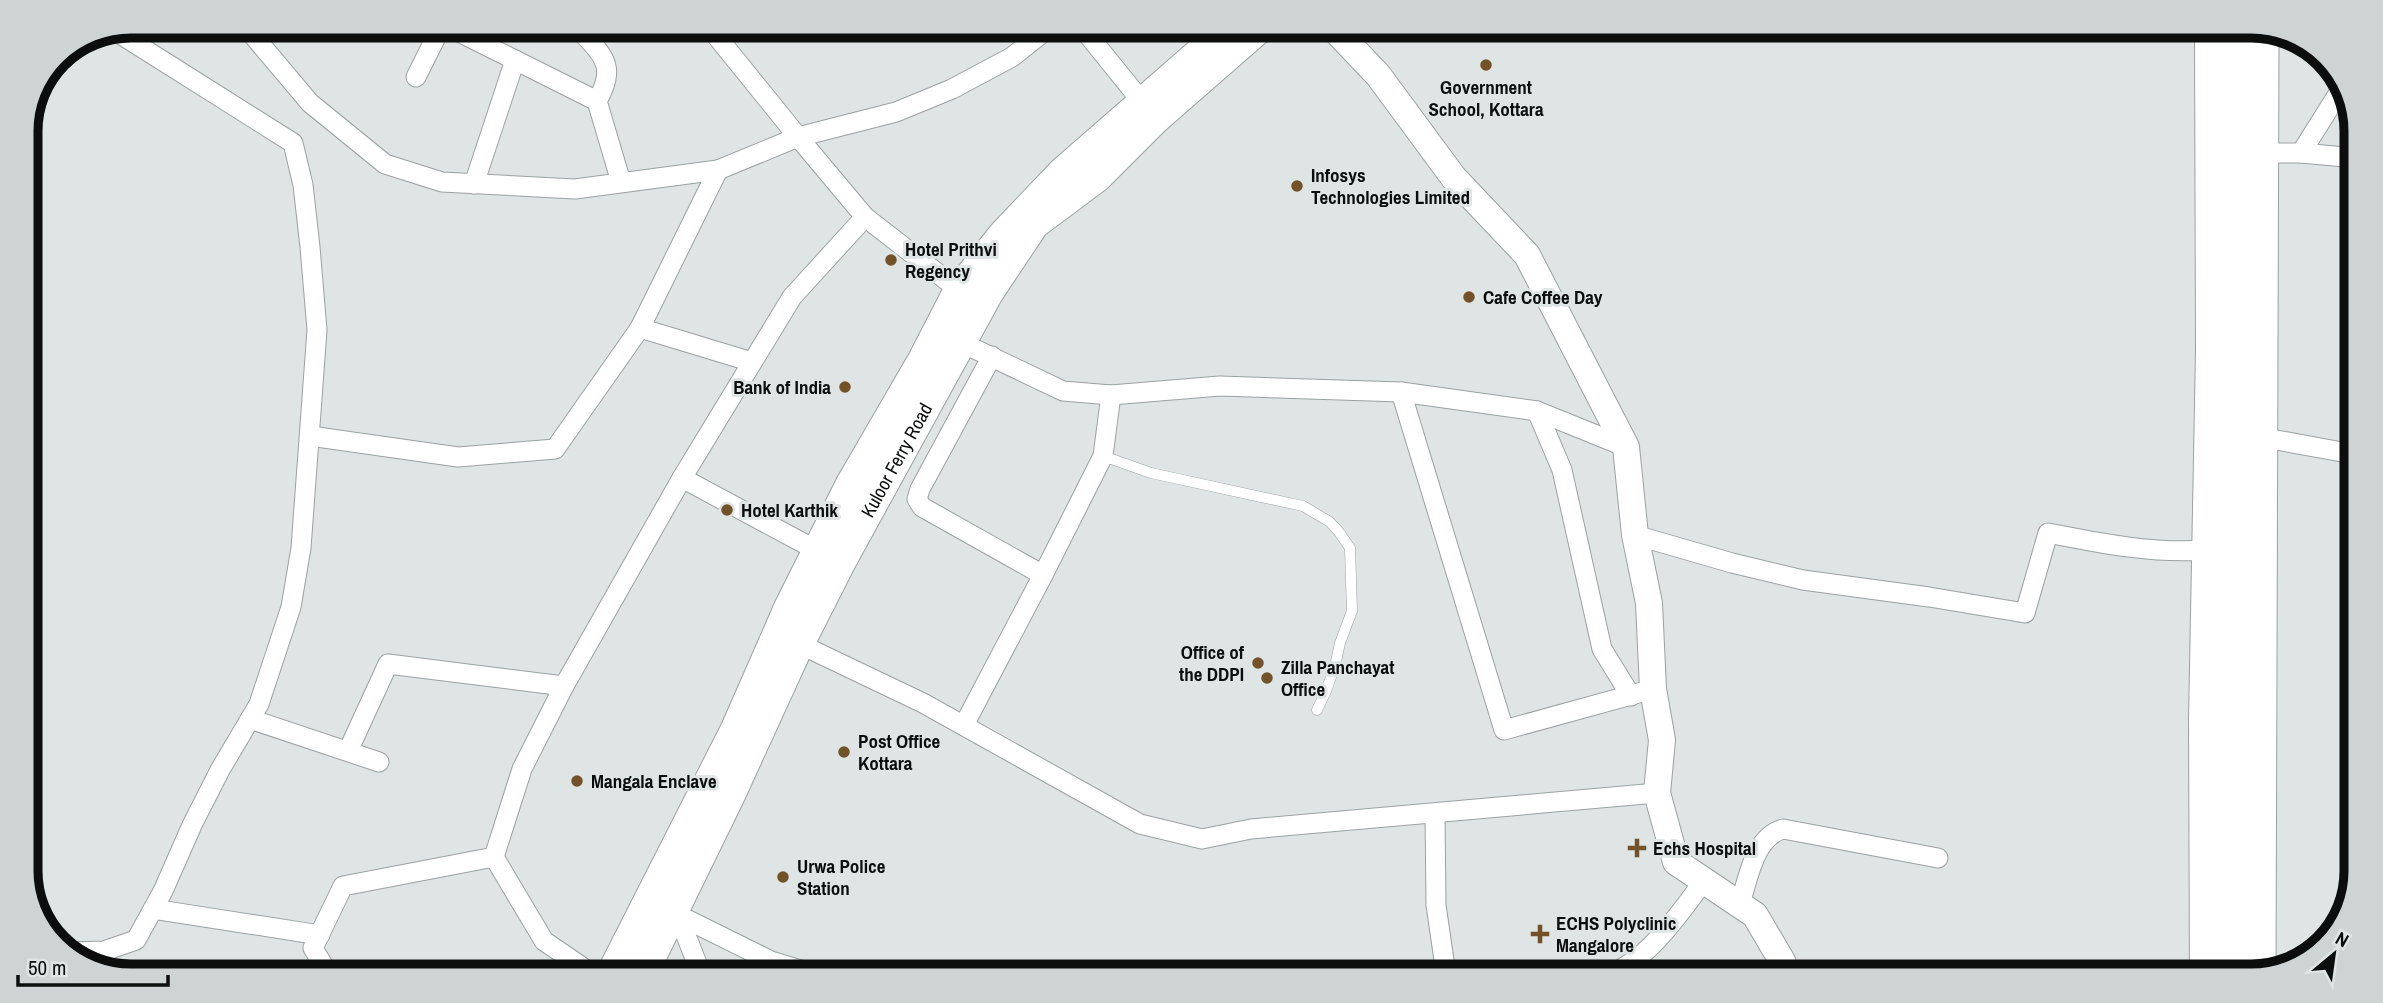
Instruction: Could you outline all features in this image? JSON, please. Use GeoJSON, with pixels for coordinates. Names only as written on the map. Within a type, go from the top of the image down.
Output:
{"type":"FeatureCollection","features":[{"type":"Feature","properties":{"kind":"highway"},"geometry":{"type":"LineString","coordinates":[[2231,964],[2233,38]]}},
{"type":"Feature","properties":{"kind":"highway"},"geometry":{"type":"LineString","coordinates":[[2258,964],[2261,39]]}},
{"type":"Feature","properties":{"kind":"main road","name":"Kuloor Ferry Road"},"geometry":{"type":"LineString","coordinates":[[648,964],[677,912],[730,797],[818,551],[851,484],[923,360],[959,290],[1003,235],[1063,172],[1217,38]]}},
{"type":"Feature","properties":{"kind":"main road","name":"Kuloor Ferry Road"},"geometry":{"type":"LineString","coordinates":[[617,964],[736,729],[788,639],[841,561],[988,293],[1034,224],[1097,177],[1155,119],[1248,38]]}},
{"type":"Feature","properties":{"kind":"street"},"geometry":{"type":"LineString","coordinates":[[84,952],[104,951],[136,940],[193,822],[258,705],[291,607],[302,548],[317,330],[303,186],[293,143],[127,38]]}},
{"type":"Feature","properties":{"kind":"street"},"geometry":{"type":"LineString","coordinates":[[255,38],[310,103],[385,164],[442,182],[575,188],[718,170],[798,137],[895,112],[952,89],[1012,57],[1036,38]]}},
{"type":"Feature","properties":{"kind":"street"},"geometry":{"type":"LineString","coordinates":[[416,77],[436,38]]}},
{"type":"Feature","properties":{"kind":"street"},"geometry":{"type":"LineString","coordinates":[[471,38],[597,101],[621,182]]}},
{"type":"Feature","properties":{"kind":"street"},"geometry":{"type":"LineString","coordinates":[[587,38],[605,59],[608,71],[606,86],[597,101]]}},
{"type":"Feature","properties":{"kind":"street"},"geometry":{"type":"LineString","coordinates":[[718,38],[864,217],[959,290]]}},
{"type":"Feature","properties":{"kind":"street"},"geometry":{"type":"LineString","coordinates":[[1090,38],[1143,103]]}},
{"type":"Feature","properties":{"kind":"street"},"geometry":{"type":"LineString","coordinates":[[1343,38],[1378,75],[1454,178],[1527,255],[1626,447],[1635,535],[1649,603],[1642,692]]}},
{"type":"Feature","properties":{"kind":"street"},"geometry":{"type":"LineString","coordinates":[[2203,964],[2201,839],[2209,351],[2208,38]]}},
{"type":"Feature","properties":{"kind":"street"},"geometry":{"type":"LineString","coordinates":[[474,184],[515,60]]}},
{"type":"Feature","properties":{"kind":"street"},"geometry":{"type":"LineString","coordinates":[[2301,153],[2337,95]]}},
{"type":"Feature","properties":{"kind":"street"},"geometry":{"type":"LineString","coordinates":[[2261,153],[2344,157]]}},
{"type":"Feature","properties":{"kind":"street"},"geometry":{"type":"LineString","coordinates":[[310,436],[458,457],[555,449],[640,328],[718,170]]}},
{"type":"Feature","properties":{"kind":"street"},"geometry":{"type":"LineString","coordinates":[[578,964],[544,941],[494,857],[522,769],[564,685],[682,478],[792,297],[864,217]]}},
{"type":"Feature","properties":{"kind":"street"},"geometry":{"type":"LineString","coordinates":[[640,328],[752,362]]}},
{"type":"Feature","properties":{"kind":"street"},"geometry":{"type":"LineString","coordinates":[[960,342],[1063,391],[1111,395],[1220,386],[1401,392],[1537,411],[1626,447]]}},
{"type":"Feature","properties":{"kind":"street"},"geometry":{"type":"LineString","coordinates":[[992,356],[920,489],[918,499],[922,507],[1043,575]]}},
{"type":"Feature","properties":{"kind":"street"},"geometry":{"type":"LineString","coordinates":[[1401,392],[1504,730],[1642,692]]}},
{"type":"Feature","properties":{"kind":"street"},"geometry":{"type":"LineString","coordinates":[[964,725],[1103,456],[1111,395]]}},
{"type":"Feature","properties":{"kind":"street"},"geometry":{"type":"LineString","coordinates":[[1537,411],[1562,470],[1602,649],[1642,692],[1662,740],[1657,793],[1676,862],[1755,915],[1783,964]]}},
{"type":"Feature","properties":{"kind":"street"},"geometry":{"type":"LineString","coordinates":[[2260,437],[2344,452]]}},
{"type":"Feature","properties":{"kind":"street"},"geometry":{"type":"LineString","coordinates":[[682,478],[818,551]]}},
{"type":"Feature","properties":{"kind":"street"},"geometry":{"type":"LineString","coordinates":[[1635,535],[1731,563],[1803,580],[2025,612],[2048,533],[2174,552],[2205,550]]}},
{"type":"Feature","properties":{"kind":"street"},"geometry":{"type":"LineString","coordinates":[[788,639],[923,703],[1140,824],[1202,839],[1251,829],[1657,793]]}},
{"type":"Feature","properties":{"kind":"street"},"geometry":{"type":"LineString","coordinates":[[348,751],[388,664],[564,685]]}},
{"type":"Feature","properties":{"kind":"street"},"geometry":{"type":"LineString","coordinates":[[250,719],[379,762]]}},
{"type":"Feature","properties":{"kind":"street"},"geometry":{"type":"LineString","coordinates":[[1435,813],[1436,905],[1445,964]]}},
{"type":"Feature","properties":{"kind":"street"},"geometry":{"type":"LineString","coordinates":[[1740,904],[1759,850],[1773,832],[1783,829],[1938,858]]}},
{"type":"Feature","properties":{"kind":"street"},"geometry":{"type":"LineString","coordinates":[[322,964],[313,948],[343,886],[494,857]]}},
{"type":"Feature","properties":{"kind":"street"},"geometry":{"type":"LineString","coordinates":[[1628,964],[1669,929],[1703,882]]}},
{"type":"Feature","properties":{"kind":"street"},"geometry":{"type":"LineString","coordinates":[[153,909],[320,935]]}},
{"type":"Feature","properties":{"kind":"street"},"geometry":{"type":"LineString","coordinates":[[677,912],[697,964]]}},
{"type":"Feature","properties":{"kind":"street"},"geometry":{"type":"LineString","coordinates":[[677,912],[781,964]]}},
{"type":"Feature","properties":{"kind":"lane"},"geometry":{"type":"LineString","coordinates":[[1103,456],[1152,472],[1304,506],[1330,522],[1339,532],[1350,548],[1352,611],[1339,643],[1335,666],[1317,710]]}},
{"type":"Feature","properties":{"kind":"place","name":"Government School, Kottara"},"geometry":{"type":"Point","coordinates":[1486,65]}},
{"type":"Feature","properties":{"kind":"place","name":"Infosys Technologies Limited"},"geometry":{"type":"Point","coordinates":[1297,186]}},
{"type":"Feature","properties":{"kind":"place","name":"Hotel Prithvi Regency"},"geometry":{"type":"Point","coordinates":[891,260]}},
{"type":"Feature","properties":{"kind":"place","name":"Cafe Coffee Day"},"geometry":{"type":"Point","coordinates":[1469,297]}},
{"type":"Feature","properties":{"kind":"place","name":"Bank of India"},"geometry":{"type":"Point","coordinates":[845,387]}},
{"type":"Feature","properties":{"kind":"place","name":"Hotel Karthik"},"geometry":{"type":"Point","coordinates":[727,510]}},
{"type":"Feature","properties":{"kind":"place","name":"Office of the DDPI"},"geometry":{"type":"Point","coordinates":[1258,663]}},
{"type":"Feature","properties":{"kind":"place","name":"Zilla Panchayat Office"},"geometry":{"type":"Point","coordinates":[1267,678]}},
{"type":"Feature","properties":{"kind":"place","name":"Post Office Kottara"},"geometry":{"type":"Point","coordinates":[844,752]}},
{"type":"Feature","properties":{"kind":"place","name":"Mangala Enclave"},"geometry":{"type":"Point","coordinates":[577,781]}},
{"type":"Feature","properties":{"kind":"place","name":"Echs Hospital"},"geometry":{"type":"Point","coordinates":[1637,848]}},
{"type":"Feature","properties":{"kind":"place","name":"Urwa Police Station"},"geometry":{"type":"Point","coordinates":[783,877]}},
{"type":"Feature","properties":{"kind":"place","name":"ECHS Polyclinic Mangalore"},"geometry":{"type":"Point","coordinates":[1540,934]}}]}
